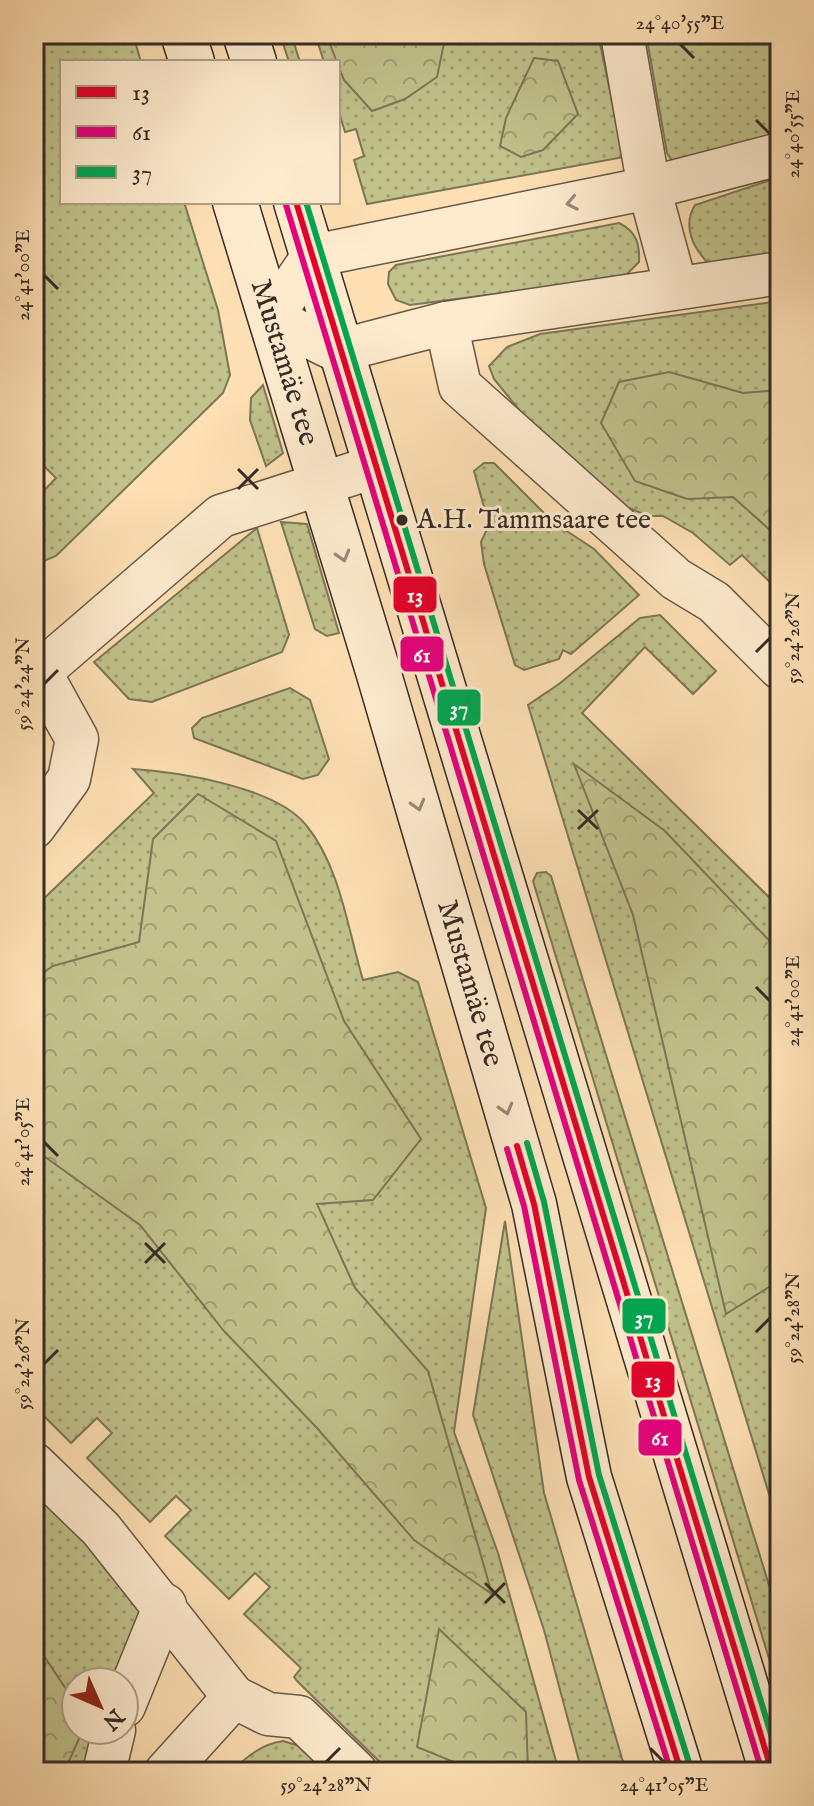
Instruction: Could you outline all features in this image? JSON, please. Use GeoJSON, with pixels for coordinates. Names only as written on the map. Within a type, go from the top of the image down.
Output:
{"type":"FeatureCollection","features":[{"type":"Feature","properties":{"kind":"main road"},"geometry":{"type":"LineString","coordinates":[[183,34],[191,60]]}},
{"type":"Feature","properties":{"kind":"main road"},"geometry":{"type":"LineString","coordinates":[[245,34],[253,60]]}},
{"type":"Feature","properties":{"kind":"main road","name":"Mustamäe tee"},"geometry":{"type":"LineString","coordinates":[[236,204],[534,1204],[589,1477],[681,1772]]}},
{"type":"Feature","properties":{"kind":"main road","name":"Mustamäe tee"},"geometry":{"type":"LineString","coordinates":[[297,204],[338,351],[455,722],[772,1772]]}},
{"type":"Feature","properties":{"kind":"street"},"geometry":{"type":"LineString","coordinates":[[622,34],[649,188],[676,287]]}},
{"type":"Feature","properties":{"kind":"street"},"geometry":{"type":"LineString","coordinates":[[780,154],[649,188],[313,256],[271,318],[338,351],[446,323],[780,273]]}},
{"type":"Feature","properties":{"kind":"street"},"geometry":{"type":"LineString","coordinates":[[446,323],[460,386],[676,579],[714,602],[780,668]]}},
{"type":"Feature","properties":{"kind":"street"},"geometry":{"type":"LineString","coordinates":[[34,827],[69,779],[77,739],[37,670],[221,516],[374,467]]}},
{"type":"Feature","properties":{"kind":"street"},"geometry":{"type":"LineString","coordinates":[[34,1464],[101,1529],[165,1605],[234,1697],[268,1714],[299,1717],[356,1772]]}},
{"type":"Feature","properties":{"kind":"street"},"geometry":{"type":"LineString","coordinates":[[140,1667],[165,1605]]}},
{"type":"Feature","properties":{"kind":"street"},"geometry":{"type":"LineString","coordinates":[[166,1772],[234,1697]]}},
{"type":"Feature","properties":{"kind":"street"},"geometry":{"type":"LineString","coordinates":[[104,1772],[110,1746]]}},
{"type":"Feature","properties":{"kind":"green space"},"geometry":{"type":"Polygon","coordinates":[[[34,34],[133,34],[140,60],[60,60],[60,204],[185,204],[218,310],[230,375],[223,393],[56,556],[34,565],[34,501],[56,478],[34,456],[34,34]]]}},
{"type":"Feature","properties":{"kind":"green space"},"geometry":{"type":"Polygon","coordinates":[[[280,34],[291,34],[299,60],[288,60],[280,34]]]}},
{"type":"Feature","properties":{"kind":"green space"},"geometry":{"type":"Polygon","coordinates":[[[315,34],[598,34],[624,157],[367,204],[354,160],[364,156],[356,129],[345,132],[340,116],[340,60],[323,60],[315,34]]]}},
{"type":"Feature","properties":{"kind":"green space"},"geometry":{"type":"Polygon","coordinates":[[[326,34],[446,34],[437,77],[405,99],[372,111],[344,80],[340,60],[336,60],[326,34]]]}},
{"type":"Feature","properties":{"kind":"green space"},"geometry":{"type":"Polygon","coordinates":[[[646,34],[780,34],[780,137],[672,161],[667,153],[646,34]]]}},
{"type":"Feature","properties":{"kind":"green space"},"geometry":{"type":"Polygon","coordinates":[[[534,58],[558,61],[578,114],[543,150],[521,157],[500,146],[506,118],[534,58]]]}},
{"type":"Feature","properties":{"kind":"green space"},"geometry":{"type":"Polygon","coordinates":[[[780,177],[780,258],[709,264],[698,251],[689,229],[695,205],[780,177]]]}},
{"type":"Feature","properties":{"kind":"green space"},"geometry":{"type":"Polygon","coordinates":[[[619,223],[633,234],[639,249],[639,262],[624,277],[410,305],[396,300],[388,284],[389,272],[396,265],[619,223]]]}},
{"type":"Feature","properties":{"kind":"green space"},"geometry":{"type":"Polygon","coordinates":[[[780,301],[780,592],[742,555],[730,565],[693,533],[663,516],[648,516],[613,501],[529,422],[494,379],[489,366],[507,347],[540,334],[780,301]]]}},
{"type":"Feature","properties":{"kind":"green space"},"geometry":{"type":"Polygon","coordinates":[[[669,372],[743,393],[780,390],[780,539],[733,497],[687,499],[635,481],[601,423],[619,382],[669,372]]]}},
{"type":"Feature","properties":{"kind":"green space"},"geometry":{"type":"Polygon","coordinates":[[[263,385],[283,453],[266,466],[250,420],[251,398],[263,385]]]}},
{"type":"Feature","properties":{"kind":"green space"},"geometry":{"type":"Polygon","coordinates":[[[484,463],[494,463],[553,522],[594,549],[639,595],[571,654],[563,650],[559,659],[524,670],[515,665],[484,564],[481,542],[489,525],[474,471],[484,463]]]}},
{"type":"Feature","properties":{"kind":"green space"},"geometry":{"type":"Polygon","coordinates":[[[281,522],[307,524],[339,633],[327,636],[315,629],[281,522]]]}},
{"type":"Feature","properties":{"kind":"green space"},"geometry":{"type":"Polygon","coordinates":[[[257,528],[289,635],[282,652],[152,702],[129,699],[94,662],[257,528]]]}},
{"type":"Feature","properties":{"kind":"green space"},"geometry":{"type":"Polygon","coordinates":[[[660,615],[716,671],[693,694],[645,647],[582,713],[780,908],[780,1530],[528,705],[559,684],[640,618],[660,615]]]}},
{"type":"Feature","properties":{"kind":"green space"},"geometry":{"type":"Polygon","coordinates":[[[290,688],[310,700],[329,759],[318,775],[303,779],[194,738],[192,728],[202,718],[290,688]]]}},
{"type":"Feature","properties":{"kind":"green space"},"geometry":{"type":"Polygon","coordinates":[[[574,764],[665,831],[780,952],[780,1280],[726,1314],[633,915],[574,764]]]}},
{"type":"Feature","properties":{"kind":"green space"},"geometry":{"type":"Polygon","coordinates":[[[133,769],[226,784],[250,791],[292,812],[318,841],[327,859],[342,899],[363,980],[398,972],[418,982],[486,1208],[454,1432],[498,1553],[559,1772],[390,1772],[298,1682],[294,1677],[301,1668],[244,1614],[270,1587],[255,1573],[229,1599],[165,1536],[191,1510],[176,1496],[150,1522],[87,1458],[112,1433],[97,1418],[71,1443],[34,1406],[34,908],[154,793],[133,769]]]}},
{"type":"Feature","properties":{"kind":"green space"},"geometry":{"type":"Polygon","coordinates":[[[198,794],[276,841],[344,1021],[421,1139],[373,1200],[317,1204],[355,1288],[428,1371],[492,1594],[414,1540],[317,1428],[224,1331],[140,1225],[34,1149],[34,979],[53,966],[139,942],[153,839],[198,794]]]}},
{"type":"Feature","properties":{"kind":"green space"},"geometry":{"type":"Polygon","coordinates":[[[546,872],[551,876],[780,1621],[780,1695],[533,881],[537,873],[546,872]]]}},
{"type":"Feature","properties":{"kind":"green space"},"geometry":{"type":"Polygon","coordinates":[[[505,1221],[544,1493],[626,1772],[582,1772],[544,1630],[473,1415],[505,1221]]]}},
{"type":"Feature","properties":{"kind":"green space"},"geometry":{"type":"Polygon","coordinates":[[[34,1489],[119,1573],[141,1612],[142,1629],[129,1666],[60,1666],[60,1746],[91,1746],[81,1772],[34,1772],[34,1489]]]}},
{"type":"Feature","properties":{"kind":"green space"},"geometry":{"type":"Polygon","coordinates":[[[439,1629],[526,1712],[528,1772],[478,1772],[417,1747],[439,1629]]]}},
{"type":"Feature","properties":{"kind":"green space"},"geometry":{"type":"Polygon","coordinates":[[[34,1641],[60,1680],[60,1746],[76,1746],[64,1772],[34,1772],[34,1641]]]}},
{"type":"Feature","properties":{"kind":"green space"},"geometry":{"type":"Polygon","coordinates":[[[283,1741],[303,1747],[328,1772],[232,1772],[255,1752],[283,1741]]]}},
{"type":"Feature","properties":{"kind":"transit line","name":"13"},"geometry":{"type":"LineString","coordinates":[[297,204],[772,1772]]}},
{"type":"Feature","properties":{"kind":"transit line","name":"37"},"geometry":{"type":"LineString","coordinates":[[307,204],[780,1764]]}},
{"type":"Feature","properties":{"kind":"transit line","name":"61"},"geometry":{"type":"LineString","coordinates":[[286,205],[762,1772]]}},
{"type":"Feature","properties":{"kind":"transit line","name":"37"},"geometry":{"type":"LineString","coordinates":[[527,1143],[544,1202],[599,1475],[691,1769]]}},
{"type":"Feature","properties":{"kind":"transit line","name":"13"},"geometry":{"type":"LineString","coordinates":[[517,1146],[534,1204],[589,1477],[681,1772]]}},
{"type":"Feature","properties":{"kind":"transit line","name":"61"},"geometry":{"type":"LineString","coordinates":[[507,1149],[524,1206],[579,1480],[671,1772]]}},
{"type":"Feature","properties":{"kind":"place","name":"A.H. Tammsaare tee"},"geometry":{"type":"Point","coordinates":[402,520]}}]}
